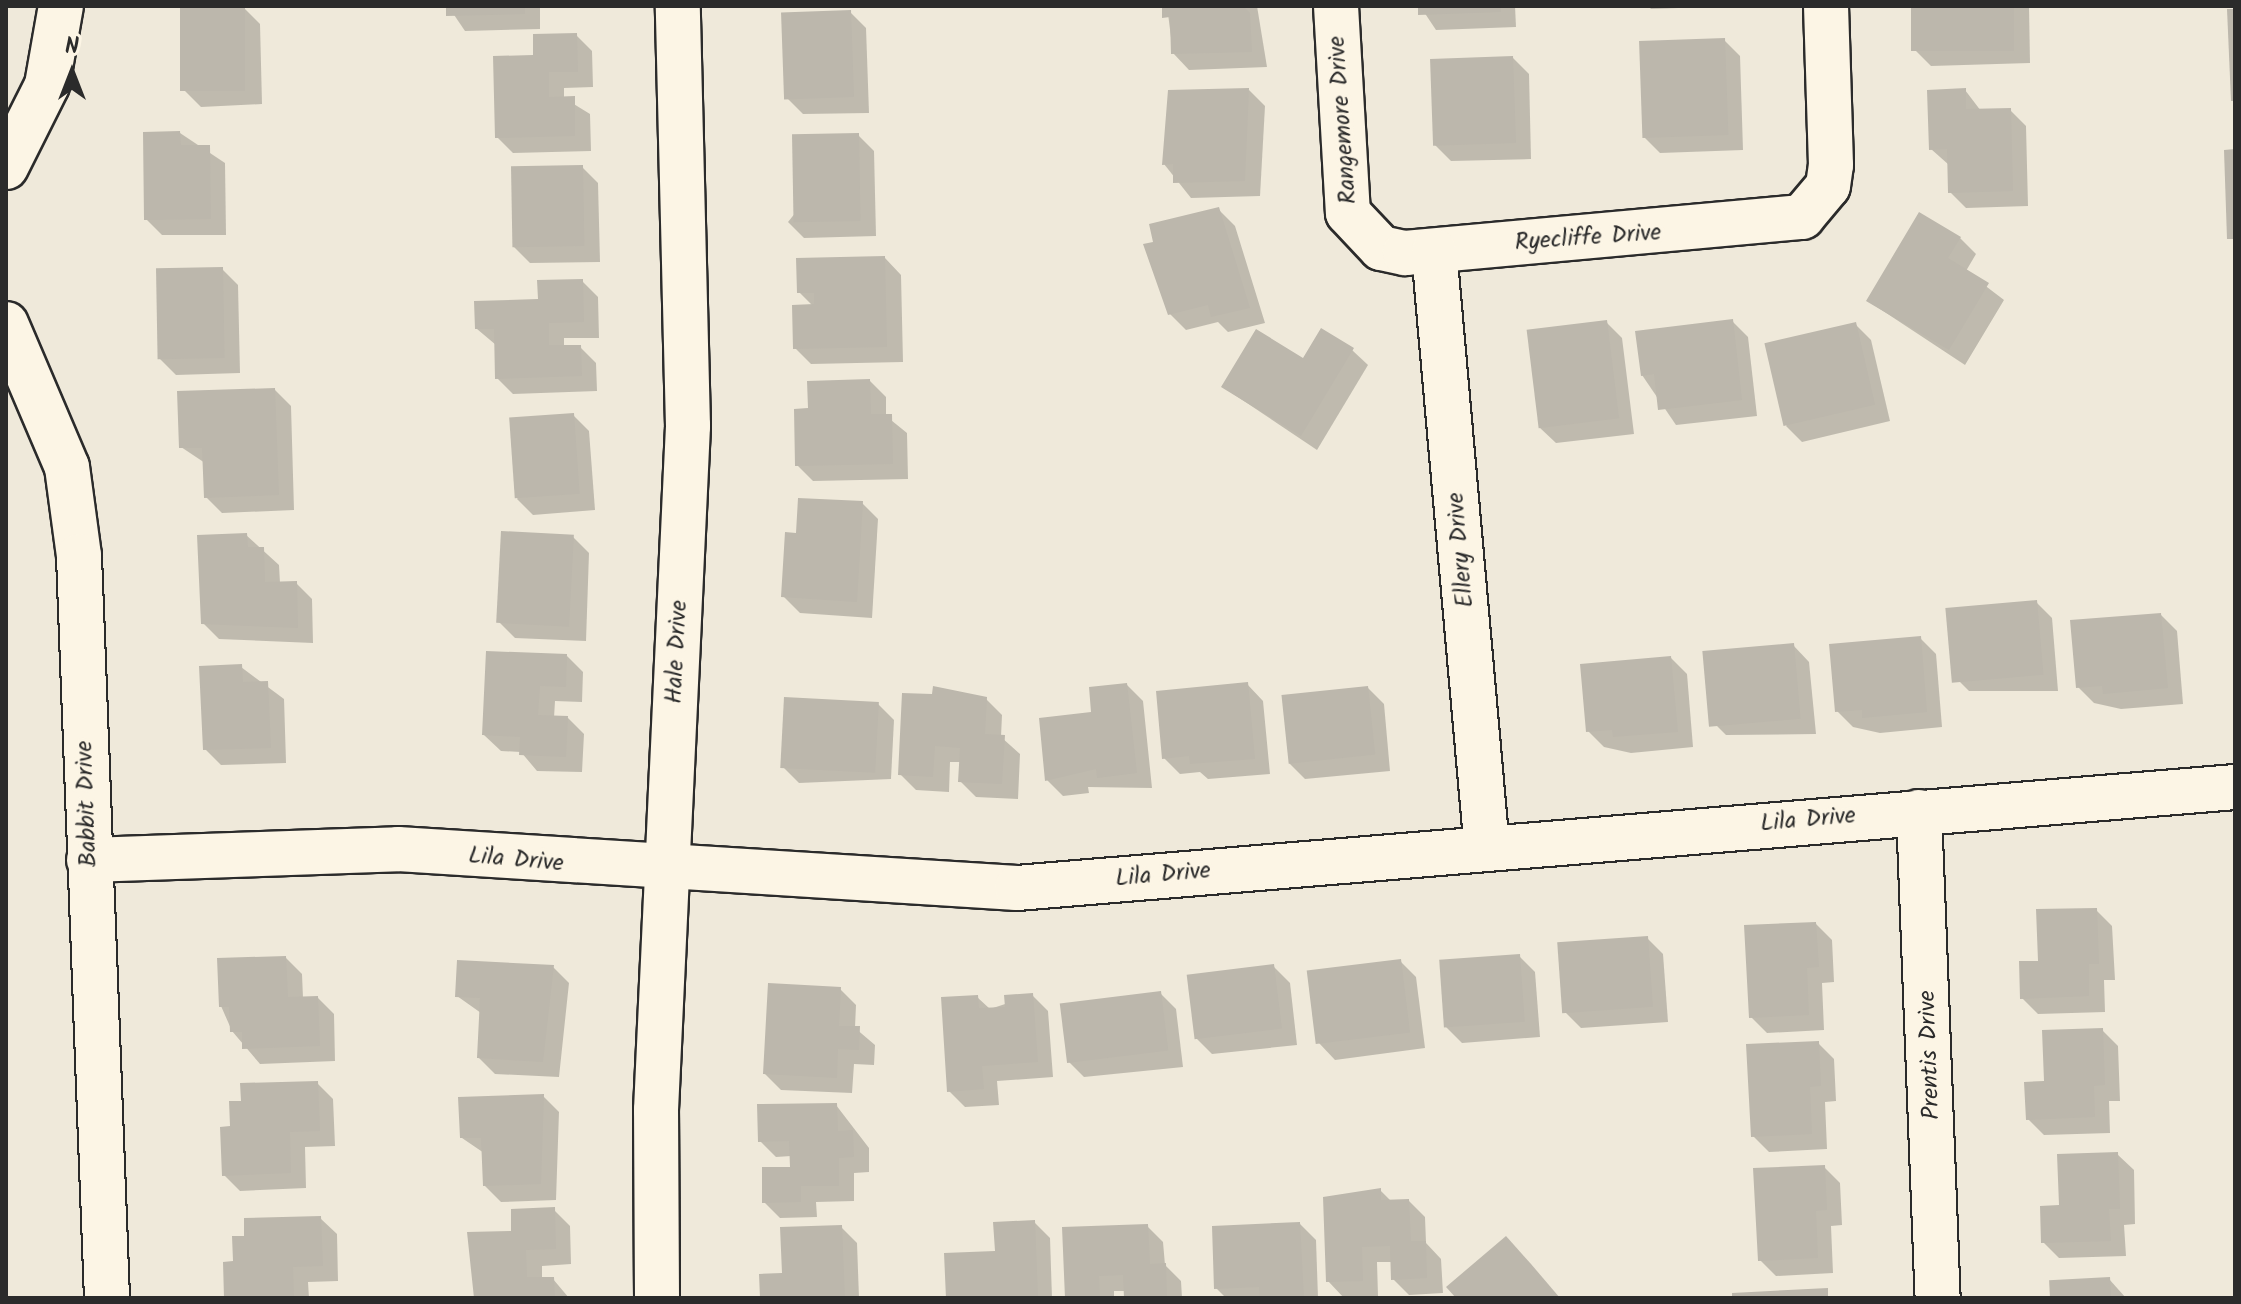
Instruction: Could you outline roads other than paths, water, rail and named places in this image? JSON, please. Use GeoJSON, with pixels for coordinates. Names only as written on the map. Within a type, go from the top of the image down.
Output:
{"type":"FeatureCollection","features":[{"type":"Feature","properties":{"kind":"street"},"geometry":{"type":"LineString","coordinates":[[6,167],[47,85],[61,6]]}},
{"type":"Feature","properties":{"kind":"street","name":"Hale Drive"},"geometry":{"type":"LineString","coordinates":[[657,1298],[666,871],[689,413],[678,6]]}},
{"type":"Feature","properties":{"kind":"street","name":"Rangemore Drive"},"geometry":{"type":"LineString","coordinates":[[1336,6],[1342,191],[1358,232]]}},
{"type":"Feature","properties":{"kind":"street","name":"Ryecliffe Drive"},"geometry":{"type":"LineString","coordinates":[[1358,232],[1381,248],[1434,251],[1782,223],[1817,203],[1831,165],[1826,6]]}},
{"type":"Feature","properties":{"kind":"street","name":"Ellery Drive"},"geometry":{"type":"LineString","coordinates":[[1434,251],[1487,849]]}},
{"type":"Feature","properties":{"kind":"street","name":"Babbit Drive"},"geometry":{"type":"LineString","coordinates":[[6,324],[54,427],[73,506],[107,1298]]}},
{"type":"Feature","properties":{"kind":"street","name":"Lila Drive"},"geometry":{"type":"LineString","coordinates":[[89,860],[398,849],[666,871],[1017,888],[2235,787]]}},
{"type":"Feature","properties":{"kind":"street","name":"Prentis Drive"},"geometry":{"type":"LineString","coordinates":[[1919,812],[1938,1298]]}}]}
